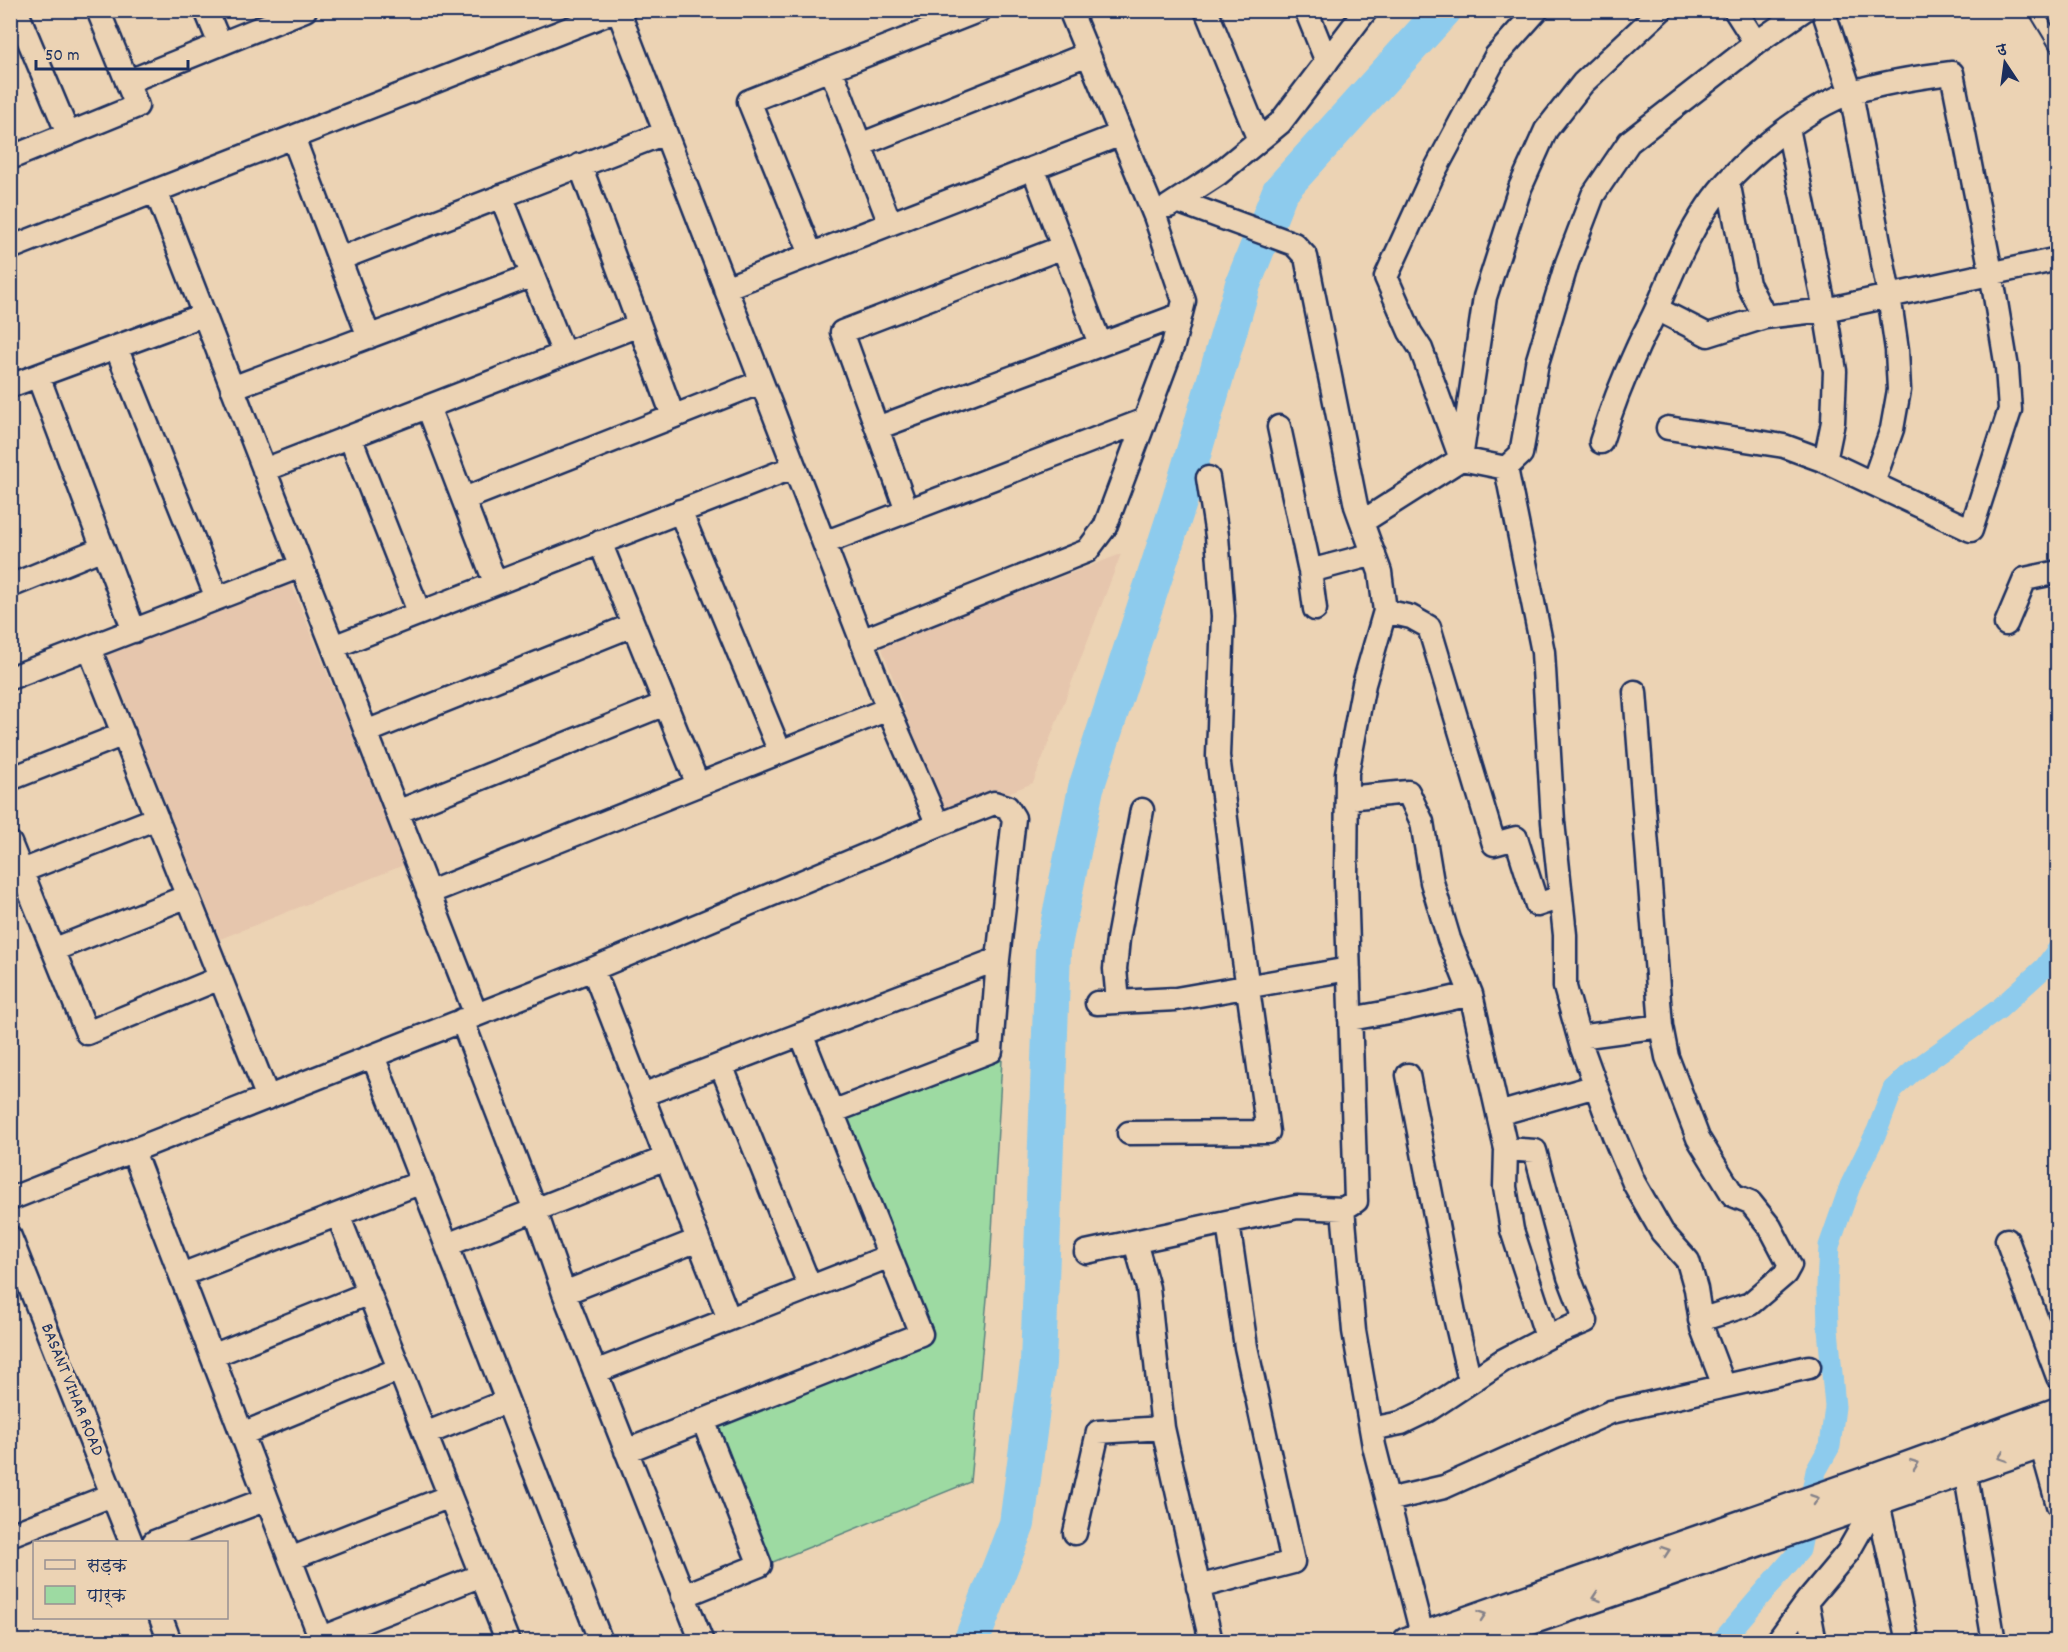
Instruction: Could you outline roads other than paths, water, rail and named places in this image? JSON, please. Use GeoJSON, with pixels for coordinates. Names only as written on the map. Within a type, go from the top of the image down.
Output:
{"type":"FeatureCollection","features":[{"type":"Feature","properties":{"kind":"street"},"geometry":{"type":"LineString","coordinates":[[16,10],[68,134]]}},
{"type":"Feature","properties":{"kind":"street"},"geometry":{"type":"LineString","coordinates":[[10,158],[137,106],[98,10]]}},
{"type":"Feature","properties":{"kind":"street"},"geometry":{"type":"LineString","coordinates":[[206,10],[220,44]]}},
{"type":"Feature","properties":{"kind":"street"},"geometry":{"type":"LineString","coordinates":[[127,82],[305,10]]}},
{"type":"Feature","properties":{"kind":"street"},"geometry":{"type":"LineString","coordinates":[[811,254],[749,101],[980,10]]}},
{"type":"Feature","properties":{"kind":"street"},"geometry":{"type":"LineString","coordinates":[[861,641],[1087,551],[1105,527],[1173,345],[1184,302],[1155,216],[1070,10]]}},
{"type":"Feature","properties":{"kind":"street"},"geometry":{"type":"LineString","coordinates":[[1206,10],[1259,140]]}},
{"type":"Feature","properties":{"kind":"street"},"geometry":{"type":"LineString","coordinates":[[1306,10],[1327,62]]}},
{"type":"Feature","properties":{"kind":"street"},"geometry":{"type":"LineString","coordinates":[[1155,216],[1218,174],[1280,123],[1366,10]]}},
{"type":"Feature","properties":{"kind":"street"},"geometry":{"type":"LineString","coordinates":[[1461,459],[1421,349],[1410,332],[1386,277],[1434,172],[1496,56],[1538,10]]}},
{"type":"Feature","properties":{"kind":"street"},"geometry":{"type":"LineString","coordinates":[[1735,10],[1756,43]]}},
{"type":"Feature","properties":{"kind":"street"},"geometry":{"type":"LineString","coordinates":[[1506,468],[1521,454],[1537,363],[1567,263],[1593,195],[1629,142],[1756,43],[1804,10]]}},
{"type":"Feature","properties":{"kind":"street"},"geometry":{"type":"LineString","coordinates":[[1823,10],[1851,93],[1889,295],[1897,350],[1899,390],[1892,429],[1874,483]]}},
{"type":"Feature","properties":{"kind":"street"},"geometry":{"type":"LineString","coordinates":[[10,248],[611,12],[665,133],[861,641],[938,825]]}},
{"type":"Feature","properties":{"kind":"street"},"geometry":{"type":"LineString","coordinates":[[1461,459],[1485,297],[1520,188],[1546,130],[1583,83],[1652,13]]}},
{"type":"Feature","properties":{"kind":"street"},"geometry":{"type":"LineString","coordinates":[[860,145],[1088,54]]}},
{"type":"Feature","properties":{"kind":"street"},"geometry":{"type":"LineString","coordinates":[[831,69],[890,224]]}},
{"type":"Feature","properties":{"kind":"street"},"geometry":{"type":"LineString","coordinates":[[1600,442],[1612,405],[1690,234],[1708,204],[1728,181],[1788,128],[1851,93],[1906,79],[1952,73],[1991,272],[2007,369],[2010,410],[1971,530],[1826,460],[1784,446],[1668,428]]}},
{"type":"Feature","properties":{"kind":"street"},"geometry":{"type":"LineString","coordinates":[[1788,128],[1835,370],[1833,422],[1826,460]]}},
{"type":"Feature","properties":{"kind":"street"},"geometry":{"type":"LineString","coordinates":[[339,259],[665,133]]}},
{"type":"Feature","properties":{"kind":"street"},"geometry":{"type":"LineString","coordinates":[[725,288],[1121,134]]}},
{"type":"Feature","properties":{"kind":"street"},"geometry":{"type":"LineString","coordinates":[[293,137],[369,337]]}},
{"type":"Feature","properties":{"kind":"street"},"geometry":{"type":"LineString","coordinates":[[580,165],[673,416]]}},
{"type":"Feature","properties":{"kind":"street"},"geometry":{"type":"LineString","coordinates":[[1033,168],[1100,344]]}},
{"type":"Feature","properties":{"kind":"street"},"geometry":{"type":"LineString","coordinates":[[1728,181],[1748,284],[1765,317]]}},
{"type":"Feature","properties":{"kind":"street"},"geometry":{"type":"LineString","coordinates":[[156,191],[428,893],[564,1293],[702,1641]]}},
{"type":"Feature","properties":{"kind":"street"},"geometry":{"type":"LineString","coordinates":[[501,196],[564,354]]}},
{"type":"Feature","properties":{"kind":"street"},"geometry":{"type":"LineString","coordinates":[[1086,1252],[1297,1208],[1343,1209],[1356,1201],[1350,1019],[1347,773],[1364,684],[1385,611],[1380,572],[1356,506],[1305,256],[1294,244],[1178,201]]}},
{"type":"Feature","properties":{"kind":"street"},"geometry":{"type":"LineString","coordinates":[[907,511],[842,332],[1063,247]]}},
{"type":"Feature","properties":{"kind":"street"},"geometry":{"type":"LineString","coordinates":[[1657,309],[1708,335],[1765,317],[1825,310],[2058,259]]}},
{"type":"Feature","properties":{"kind":"street"},"geometry":{"type":"LineString","coordinates":[[232,388],[533,275]]}},
{"type":"Feature","properties":{"kind":"street"},"geometry":{"type":"LineString","coordinates":[[10,386],[203,315]]}},
{"type":"Feature","properties":{"kind":"street"},"geometry":{"type":"LineString","coordinates":[[877,428],[1180,315]]}},
{"type":"Feature","properties":{"kind":"street"},"geometry":{"type":"LineString","coordinates":[[264,470],[639,325]]}},
{"type":"Feature","properties":{"kind":"street"},"geometry":{"type":"LineString","coordinates":[[116,347],[217,598]]}},
{"type":"Feature","properties":{"kind":"street"},"geometry":{"type":"LineString","coordinates":[[38,376],[134,631]]}},
{"type":"Feature","properties":{"kind":"street"},"geometry":{"type":"LineString","coordinates":[[464,499],[761,382]]}},
{"type":"Feature","properties":{"kind":"street"},"geometry":{"type":"LineString","coordinates":[[428,407],[495,582]]}},
{"type":"Feature","properties":{"kind":"street"},"geometry":{"type":"LineString","coordinates":[[824,543],[1145,420]]}},
{"type":"Feature","properties":{"kind":"street"},"geometry":{"type":"LineString","coordinates":[[1279,427],[1310,571],[1315,609]]}},
{"type":"Feature","properties":{"kind":"street"},"geometry":{"type":"LineString","coordinates":[[350,437],[419,612]]}},
{"type":"Feature","properties":{"kind":"street"},"geometry":{"type":"LineString","coordinates":[[1362,522],[1461,459],[1506,468]]}},
{"type":"Feature","properties":{"kind":"street"},"geometry":{"type":"LineString","coordinates":[[333,647],[794,466]]}},
{"type":"Feature","properties":{"kind":"street"},"geometry":{"type":"LineString","coordinates":[[1506,468],[1543,652],[1553,822],[1564,935],[1565,987],[1596,1086],[1634,1183],[1662,1232],[1688,1261],[1702,1328],[1724,1386]]}},
{"type":"Feature","properties":{"kind":"street"},"geometry":{"type":"LineString","coordinates":[[1129,1133],[1268,1132],[1218,756],[1223,616],[1217,536],[1208,478]]}},
{"type":"Feature","properties":{"kind":"street"},"geometry":{"type":"LineString","coordinates":[[680,511],[780,752]]}},
{"type":"Feature","properties":{"kind":"street"},"geometry":{"type":"LineString","coordinates":[[600,542],[698,785]]}},
{"type":"Feature","properties":{"kind":"street"},"geometry":{"type":"LineString","coordinates":[[10,586],[103,548]]}},
{"type":"Feature","properties":{"kind":"street"},"geometry":{"type":"LineString","coordinates":[[1310,571],[1374,554]]}},
{"type":"Feature","properties":{"kind":"street"},"geometry":{"type":"LineString","coordinates":[[10,678],[301,566]]}},
{"type":"Feature","properties":{"kind":"street"},"geometry":{"type":"LineString","coordinates":[[2006,624],[2025,579],[2058,572]]}},
{"type":"Feature","properties":{"kind":"street"},"geometry":{"type":"LineString","coordinates":[[1385,611],[1411,617],[1429,627],[1494,844],[1516,838],[1537,905],[1561,897]]}},
{"type":"Feature","properties":{"kind":"street"},"geometry":{"type":"LineString","coordinates":[[366,732],[633,625]]}},
{"type":"Feature","properties":{"kind":"street"},"geometry":{"type":"LineString","coordinates":[[89,648],[268,1098]]}},
{"type":"Feature","properties":{"kind":"street"},"geometry":{"type":"LineString","coordinates":[[1635,692],[1661,1026],[1667,1057],[1698,1138],[1732,1195],[1750,1202],[1770,1227],[1790,1265],[1785,1274],[1750,1304],[1701,1320]]}},
{"type":"Feature","properties":{"kind":"street"},"geometry":{"type":"LineString","coordinates":[[397,812],[665,704]]}},
{"type":"Feature","properties":{"kind":"street"},"geometry":{"type":"LineString","coordinates":[[428,893],[888,709]]}},
{"type":"Feature","properties":{"kind":"street"},"geometry":{"type":"LineString","coordinates":[[10,779],[124,734]]}},
{"type":"Feature","properties":{"kind":"street"},"geometry":{"type":"LineString","coordinates":[[1347,798],[1408,792],[1422,822],[1432,882],[1449,939],[1471,994],[1506,1149],[1505,1187],[1512,1230],[1547,1337]]}},
{"type":"Feature","properties":{"kind":"street"},"geometry":{"type":"LineString","coordinates":[[10,1199],[593,969],[938,825],[994,804],[1007,807],[1014,818],[998,959],[992,1051],[832,1112]]}},
{"type":"Feature","properties":{"kind":"street"},"geometry":{"type":"LineString","coordinates":[[1142,810],[1108,1002],[1176,999],[1349,969]]}},
{"type":"Feature","properties":{"kind":"street"},"geometry":{"type":"LineString","coordinates":[[22,871],[157,818]]}},
{"type":"Feature","properties":{"kind":"street"},"geometry":{"type":"LineString","coordinates":[[10,843],[87,1033],[220,978]]}},
{"type":"Feature","properties":{"kind":"street"},"geometry":{"type":"LineString","coordinates":[[53,950],[188,896]]}},
{"type":"Feature","properties":{"kind":"street"},"geometry":{"type":"LineString","coordinates":[[642,1095],[998,959]]}},
{"type":"Feature","properties":{"kind":"street"},"geometry":{"type":"LineString","coordinates":[[593,969],[729,1319]]}},
{"type":"Feature","properties":{"kind":"street"},"geometry":{"type":"LineString","coordinates":[[1350,1019],[1471,994]]}},
{"type":"Feature","properties":{"kind":"street"},"geometry":{"type":"LineString","coordinates":[[1579,1037],[1661,1026]]}},
{"type":"Feature","properties":{"kind":"street"},"geometry":{"type":"LineString","coordinates":[[626,1451],[921,1334],[801,1034]]}},
{"type":"Feature","properties":{"kind":"street"},"geometry":{"type":"LineString","coordinates":[[373,1056],[601,1641]]}},
{"type":"Feature","properties":{"kind":"street"},"geometry":{"type":"LineString","coordinates":[[721,1065],[810,1287]]}},
{"type":"Feature","properties":{"kind":"street"},"geometry":{"type":"LineString","coordinates":[[1408,1075],[1454,1313],[1470,1381]]}},
{"type":"Feature","properties":{"kind":"street"},"geometry":{"type":"LineString","coordinates":[[1498,1114],[1596,1086]]}},
{"type":"Feature","properties":{"kind":"street"},"geometry":{"type":"LineString","coordinates":[[1371,1429],[1401,1423],[1428,1410],[1502,1361],[1547,1337],[1586,1321],[1569,1277],[1535,1151],[1506,1149]]}},
{"type":"Feature","properties":{"kind":"street"},"geometry":{"type":"LineString","coordinates":[[133,1151],[321,1640],[482,1575]]}},
{"type":"Feature","properties":{"kind":"street"},"geometry":{"type":"LineString","coordinates":[[447,1245],[666,1158]]}},
{"type":"Feature","properties":{"kind":"street"},"geometry":{"type":"LineString","coordinates":[[181,1275],[422,1182]]}},
{"type":"Feature","properties":{"kind":"street"},"geometry":{"type":"LineString","coordinates":[[1343,1209],[1354,1331],[1371,1429],[1418,1640],[1771,1514],[1870,1488],[1965,1470],[2049,1441],[2058,1505]]}},
{"type":"Feature","properties":{"kind":"street"},"geometry":{"type":"LineString","coordinates":[[338,1215],[508,1641]]}},
{"type":"Feature","properties":{"kind":"street"},"geometry":{"type":"LineString","coordinates":[[1198,1587],[1293,1562],[1246,1347],[1227,1223]]}},
{"type":"Feature","properties":{"kind":"street","name":"BASANT VIHAR ROAD"},"geometry":{"type":"LineString","coordinates":[[10,1237],[131,1541]]}},
{"type":"Feature","properties":{"kind":"street"},"geometry":{"type":"LineString","coordinates":[[564,1293],[698,1240]]}},
{"type":"Feature","properties":{"kind":"street"},"geometry":{"type":"LineString","coordinates":[[2007,1240],[2058,1377]]}},
{"type":"Feature","properties":{"kind":"street"},"geometry":{"type":"LineString","coordinates":[[1135,1242],[1148,1288],[1163,1428],[1211,1641]]}},
{"type":"Feature","properties":{"kind":"street"},"geometry":{"type":"LineString","coordinates":[[595,1372],[890,1256]]}},
{"type":"Feature","properties":{"kind":"street"},"geometry":{"type":"LineString","coordinates":[[212,1356],[369,1293]]}},
{"type":"Feature","properties":{"kind":"street"},"geometry":{"type":"LineString","coordinates":[[1388,1500],[1444,1487],[1611,1412],[1809,1367]]}},
{"type":"Feature","properties":{"kind":"street"},"geometry":{"type":"LineString","coordinates":[[242,1434],[399,1369]]}},
{"type":"Feature","properties":{"kind":"street"},"geometry":{"type":"LineString","coordinates":[[425,1434],[507,1401]]}},
{"type":"Feature","properties":{"kind":"street"},"geometry":{"type":"LineString","coordinates":[[1467,1641],[1836,1515],[1870,1488],[2058,1412]]}},
{"type":"Feature","properties":{"kind":"street"},"geometry":{"type":"LineString","coordinates":[[683,1596],[760,1565],[703,1420]]}},
{"type":"Feature","properties":{"kind":"street"},"geometry":{"type":"LineString","coordinates":[[1075,1533],[1098,1432],[1163,1428]]}},
{"type":"Feature","properties":{"kind":"street"},"geometry":{"type":"LineString","coordinates":[[1965,1470],[1994,1641]]}},
{"type":"Feature","properties":{"kind":"street"},"geometry":{"type":"LineString","coordinates":[[1777,1641],[1848,1552],[1870,1488]]}},
{"type":"Feature","properties":{"kind":"street"},"geometry":{"type":"LineString","coordinates":[[1870,1488],[1908,1641]]}},
{"type":"Feature","properties":{"kind":"street"},"geometry":{"type":"LineString","coordinates":[[10,1535],[112,1495]]}},
{"type":"Feature","properties":{"kind":"street"},"geometry":{"type":"LineString","coordinates":[[290,1559],[450,1496]]}},
{"type":"Feature","properties":{"kind":"street"},"geometry":{"type":"LineString","coordinates":[[157,1541],[267,1499]]}},
{"type":"Feature","properties":{"kind":"street"},"geometry":{"type":"LineString","coordinates":[[1807,1601],[1815,1641]]}},
{"type":"Feature","properties":{"kind":"street"},"geometry":{"type":"LineString","coordinates":[[162,1619],[170,1641]]}},
{"type":"Feature","properties":{"kind":"lane"},"geometry":{"type":"LineString","coordinates":[[2035,10],[2058,48]]}},
{"type":"Feature","properties":{"kind":"waterway"},"geometry":{"type":"LineString","coordinates":[[971,1642],[1017,1524],[1038,1363],[1053,950],[1086,788],[1180,499],[1243,284],[1280,191],[1444,10]]}},
{"type":"Feature","properties":{"kind":"waterway"},"geometry":{"type":"LineString","coordinates":[[1721,1642],[1800,1550],[1816,1471],[1830,1446],[1835,1407],[1828,1329],[1829,1246],[1850,1186],[1877,1131],[1893,1089],[1912,1072],[1999,1009],[2045,967],[2058,949]]}}]}
